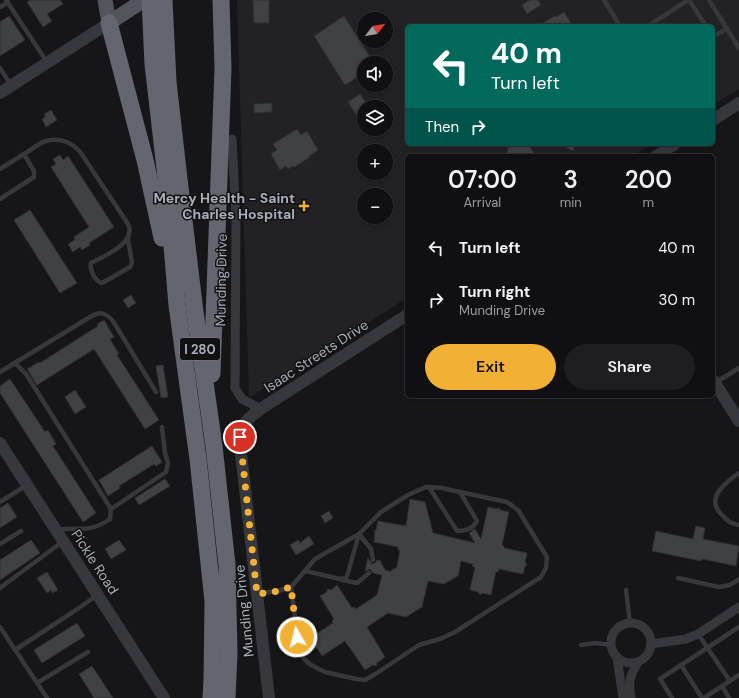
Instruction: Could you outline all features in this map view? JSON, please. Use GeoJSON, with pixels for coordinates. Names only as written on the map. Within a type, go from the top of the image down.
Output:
{"type":"FeatureCollection","features":[{"type":"Feature","properties":{"kind":"highway","name":"I 280"},"geometry":{"type":"LineString","coordinates":[[150,0],[153,64],[167,186],[177,306],[198,459],[213,601],[211,698]]}},
{"type":"Feature","properties":{"kind":"highway","name":"I 280"},"geometry":{"type":"LineString","coordinates":[[164,0],[168,82],[195,312],[214,446],[227,565],[229,653],[227,698]]}},
{"type":"Feature","properties":{"kind":"highway"},"geometry":{"type":"LineString","coordinates":[[214,446],[212,368],[223,68],[221,0]]}},
{"type":"Feature","properties":{"kind":"highway"},"geometry":{"type":"LineString","coordinates":[[115,19],[177,306]]}},
{"type":"Feature","properties":{"kind":"main road"},"geometry":{"type":"LineString","coordinates":[[105,0],[115,19],[144,0]]}},
{"type":"Feature","properties":{"kind":"street"},"geometry":{"type":"LineString","coordinates":[[0,93],[115,19]]}},
{"type":"Feature","properties":{"kind":"street"},"geometry":{"type":"LineString","coordinates":[[715,119],[739,103]]}},
{"type":"Feature","properties":{"kind":"street","name":"Munding Drive"},"geometry":{"type":"LineString","coordinates":[[232,139],[236,219],[235,388],[242,399],[261,409]]}},
{"type":"Feature","properties":{"kind":"street"},"geometry":{"type":"LineString","coordinates":[[659,154],[672,146]]}},
{"type":"Feature","properties":{"kind":"street","name":"Isaac Streets Drive"},"geometry":{"type":"LineString","coordinates":[[242,425],[246,420],[261,409],[405,316]]}},
{"type":"Feature","properties":{"kind":"street"},"geometry":{"type":"LineString","coordinates":[[715,383],[739,421]]}},
{"type":"Feature","properties":{"kind":"street","name":"Munding Drive"},"geometry":{"type":"LineString","coordinates":[[242,425],[240,445],[269,698]]}},
{"type":"Feature","properties":{"kind":"street","name":"Pickle Road"},"geometry":{"type":"LineString","coordinates":[[0,443],[164,698]]}},
{"type":"Feature","properties":{"kind":"street"},"geometry":{"type":"LineString","coordinates":[[651,644],[686,639],[698,634],[739,607]]}},
{"type":"Feature","properties":{"kind":"street"},"geometry":{"type":"LineString","coordinates":[[623,698],[617,657],[611,645],[611,638],[618,627],[630,623],[643,627],[647,631],[651,644],[646,656],[638,662],[630,676],[629,686],[631,698]]}},
{"type":"Feature","properties":{"kind":"street"},"geometry":{"type":"LineString","coordinates":[[617,657],[631,663],[638,662]]}},
{"type":"Feature","properties":{"kind":"lane"},"geometry":{"type":"LineString","coordinates":[[604,0],[619,24]]}},
{"type":"Feature","properties":{"kind":"lane"},"geometry":{"type":"LineString","coordinates":[[651,24],[689,0],[705,24]]}},
{"type":"Feature","properties":{"kind":"lane"},"geometry":{"type":"LineString","coordinates":[[709,0],[739,48]]}},
{"type":"Feature","properties":{"kind":"lane"},"geometry":{"type":"LineString","coordinates":[[0,7],[7,1],[48,63]]}},
{"type":"Feature","properties":{"kind":"lane"},"geometry":{"type":"LineString","coordinates":[[715,35],[727,29]]}},
{"type":"Feature","properties":{"kind":"lane"},"geometry":{"type":"LineString","coordinates":[[0,68],[12,86]]}},
{"type":"Feature","properties":{"kind":"lane"},"geometry":{"type":"LineString","coordinates":[[0,169],[46,141],[64,141],[71,143],[76,147],[128,224],[130,233],[128,239],[120,247],[92,264],[90,267],[98,282],[104,282],[130,267],[132,263],[128,239]]}},
{"type":"Feature","properties":{"kind":"lane"},"geometry":{"type":"LineString","coordinates":[[0,199],[34,177],[34,171],[24,154]]}},
{"type":"Feature","properties":{"kind":"lane"},"geometry":{"type":"LineString","coordinates":[[0,372],[90,317],[98,313],[104,313],[112,321],[156,392]]}},
{"type":"Feature","properties":{"kind":"lane"},"geometry":{"type":"LineString","coordinates":[[13,364],[16,364],[26,374],[111,509],[110,519],[103,524],[88,529],[66,528],[56,530]]}},
{"type":"Feature","properties":{"kind":"lane"},"geometry":{"type":"LineString","coordinates":[[715,380],[739,368]]}},
{"type":"Feature","properties":{"kind":"lane"},"geometry":{"type":"LineString","coordinates":[[111,509],[165,474],[168,463],[165,453],[162,427]]}},
{"type":"Feature","properties":{"kind":"lane"},"geometry":{"type":"LineString","coordinates":[[739,473],[722,486],[715,498],[716,510],[729,523],[739,524]]}},
{"type":"Feature","properties":{"kind":"lane"},"geometry":{"type":"LineString","coordinates":[[0,502],[27,485]]}},
{"type":"Feature","properties":{"kind":"lane"},"geometry":{"type":"LineString","coordinates":[[257,594],[278,591],[291,587],[315,559],[359,534],[381,512],[408,495],[426,487],[442,488],[507,502],[518,510],[547,557],[546,568],[541,577],[455,632],[440,639],[419,645],[365,680],[326,672],[311,665],[304,659],[299,647],[291,587]]}},
{"type":"Feature","properties":{"kind":"lane"},"geometry":{"type":"LineString","coordinates":[[429,487],[457,531],[465,531],[474,526],[477,521],[460,492]]}},
{"type":"Feature","properties":{"kind":"lane"},"geometry":{"type":"LineString","coordinates":[[0,544],[21,531]]}},
{"type":"Feature","properties":{"kind":"lane"},"geometry":{"type":"LineString","coordinates":[[359,534],[370,549],[373,560]]}},
{"type":"Feature","properties":{"kind":"lane"},"geometry":{"type":"LineString","coordinates":[[340,579],[346,578],[359,534]]}},
{"type":"Feature","properties":{"kind":"lane"},"geometry":{"type":"LineString","coordinates":[[0,588],[63,541]]}},
{"type":"Feature","properties":{"kind":"lane"},"geometry":{"type":"LineString","coordinates":[[306,571],[357,583],[369,573]]}},
{"type":"Feature","properties":{"kind":"lane"},"geometry":{"type":"LineString","coordinates":[[678,578],[719,586],[730,584],[739,578]]}},
{"type":"Feature","properties":{"kind":"lane"},"geometry":{"type":"LineString","coordinates":[[626,590],[630,623]]}},
{"type":"Feature","properties":{"kind":"lane"},"geometry":{"type":"LineString","coordinates":[[15,650],[98,595]]}},
{"type":"Feature","properties":{"kind":"lane"},"geometry":{"type":"LineString","coordinates":[[0,626],[47,698]]}},
{"type":"Feature","properties":{"kind":"lane"},"geometry":{"type":"LineString","coordinates":[[672,698],[660,679],[739,627]]}},
{"type":"Feature","properties":{"kind":"lane"},"geometry":{"type":"LineString","coordinates":[[698,634],[730,681]]}},
{"type":"Feature","properties":{"kind":"lane"},"geometry":{"type":"LineString","coordinates":[[581,645],[595,643],[611,645]]}},
{"type":"Feature","properties":{"kind":"lane"},"geometry":{"type":"LineString","coordinates":[[37,683],[88,652]]}},
{"type":"Feature","properties":{"kind":"lane"},"geometry":{"type":"LineString","coordinates":[[681,665],[703,698],[739,675]]}},
{"type":"Feature","properties":{"kind":"lane"},"geometry":{"type":"LineString","coordinates":[[722,686],[729,698]]}},
{"type":"Feature","properties":{"kind":"shaded area","name":"Mercy Health - Saint Charles Hospital"},"geometry":{"type":"Polygon","coordinates":[[[237,0],[739,0],[739,89],[715,104],[715,24],[405,24],[405,146],[649,146],[636,154],[405,154],[405,299],[249,398],[237,0]]]}},
{"type":"Feature","properties":{"kind":"building"},"geometry":{"type":"Polygon","coordinates":[[[31,0],[60,0],[63,4],[47,14],[52,21],[43,27],[27,2],[31,0]]]}},
{"type":"Feature","properties":{"kind":"building"},"geometry":{"type":"Polygon","coordinates":[[[253,0],[269,0],[269,23],[254,23],[253,0]]]}},
{"type":"Feature","properties":{"kind":"building"},"geometry":{"type":"Polygon","coordinates":[[[530,0],[538,0],[541,5],[527,14],[522,5],[530,0]]]}},
{"type":"Feature","properties":{"kind":"building"},"geometry":{"type":"Polygon","coordinates":[[[564,12],[572,24],[541,24],[555,16],[556,17],[564,12]]]}},
{"type":"Feature","properties":{"kind":"building"},"geometry":{"type":"Polygon","coordinates":[[[9,16],[25,40],[0,56],[0,22],[9,16]]]}},
{"type":"Feature","properties":{"kind":"building"},"geometry":{"type":"Polygon","coordinates":[[[344,16],[357,36],[357,48],[364,48],[370,56],[357,56],[357,77],[345,85],[314,36],[344,16]]]}},
{"type":"Feature","properties":{"kind":"building"},"geometry":{"type":"Polygon","coordinates":[[[360,94],[364,100],[357,100],[357,116],[348,102],[360,94]]]}},
{"type":"Feature","properties":{"kind":"building"},"geometry":{"type":"Polygon","coordinates":[[[272,103],[272,112],[254,113],[254,104],[272,103]]]}},
{"type":"Feature","properties":{"kind":"building"},"geometry":{"type":"Polygon","coordinates":[[[51,110],[57,120],[46,127],[42,119],[46,116],[44,114],[51,110]]]}},
{"type":"Feature","properties":{"kind":"building"},"geometry":{"type":"Polygon","coordinates":[[[297,129],[301,135],[307,131],[318,150],[294,167],[293,166],[288,169],[286,166],[280,170],[271,154],[277,150],[273,144],[297,129]]]}},
{"type":"Feature","properties":{"kind":"building"},"geometry":{"type":"Polygon","coordinates":[[[506,146],[529,146],[535,154],[506,154],[508,148],[506,146]]]}},
{"type":"Feature","properties":{"kind":"building"},"geometry":{"type":"Polygon","coordinates":[[[563,146],[575,146],[573,151],[563,146]]]}},
{"type":"Feature","properties":{"kind":"building"},"geometry":{"type":"Polygon","coordinates":[[[60,155],[63,160],[68,156],[114,227],[89,243],[90,245],[82,250],[80,247],[73,252],[68,244],[75,240],[74,237],[89,227],[51,167],[56,164],[53,159],[60,155]]]}},
{"type":"Feature","properties":{"kind":"building"},"geometry":{"type":"Polygon","coordinates":[[[30,210],[77,283],[60,293],[14,220],[30,210]]]}},
{"type":"Feature","properties":{"kind":"building"},"geometry":{"type":"Polygon","coordinates":[[[131,295],[136,303],[128,308],[123,300],[131,295]]]}},
{"type":"Feature","properties":{"kind":"building"},"geometry":{"type":"Polygon","coordinates":[[[104,320],[114,337],[110,339],[119,354],[117,355],[159,420],[145,429],[94,349],[37,385],[27,369],[39,362],[40,363],[98,326],[97,324],[104,320]]]}},
{"type":"Feature","properties":{"kind":"building"},"geometry":{"type":"Polygon","coordinates":[[[163,365],[168,397],[161,398],[156,366],[163,365]]]}},
{"type":"Feature","properties":{"kind":"building"},"geometry":{"type":"Polygon","coordinates":[[[10,379],[45,432],[48,430],[56,444],[53,446],[96,513],[83,522],[0,393],[0,386],[10,379]]]}},
{"type":"Feature","properties":{"kind":"building"},"geometry":{"type":"Polygon","coordinates":[[[75,390],[86,407],[75,414],[65,397],[75,390]]]}},
{"type":"Feature","properties":{"kind":"building"},"geometry":{"type":"Polygon","coordinates":[[[152,446],[162,462],[156,466],[154,464],[119,486],[120,488],[108,496],[99,480],[152,446]]]}},
{"type":"Feature","properties":{"kind":"building"},"geometry":{"type":"Polygon","coordinates":[[[165,479],[170,486],[139,505],[135,498],[165,479]]]}},
{"type":"Feature","properties":{"kind":"building"},"geometry":{"type":"Polygon","coordinates":[[[410,499],[425,502],[433,533],[475,543],[469,533],[475,529],[481,539],[488,507],[499,508],[500,510],[509,512],[502,545],[504,548],[527,553],[525,562],[527,565],[525,566],[523,574],[499,569],[498,572],[496,571],[491,595],[482,593],[480,595],[478,592],[470,590],[475,567],[472,566],[473,564],[461,561],[458,576],[444,584],[428,581],[422,607],[406,617],[388,613],[367,627],[385,657],[377,663],[376,666],[373,665],[365,670],[345,641],[322,656],[317,648],[314,648],[315,645],[310,638],[333,623],[332,621],[334,619],[320,596],[327,592],[327,589],[331,590],[337,585],[352,608],[354,607],[356,609],[377,595],[382,575],[373,573],[370,569],[365,571],[368,558],[372,564],[377,560],[381,561],[386,571],[388,570],[389,572],[397,567],[400,550],[398,550],[398,547],[374,542],[374,531],[376,530],[378,521],[406,526],[410,499]]]}},
{"type":"Feature","properties":{"kind":"building"},"geometry":{"type":"Polygon","coordinates":[[[8,503],[17,517],[0,528],[0,508],[8,503]]]}},
{"type":"Feature","properties":{"kind":"building"},"geometry":{"type":"Polygon","coordinates":[[[329,511],[333,518],[325,523],[321,516],[329,511]]]}},
{"type":"Feature","properties":{"kind":"building"},"geometry":{"type":"Polygon","coordinates":[[[696,526],[705,528],[703,539],[739,546],[736,566],[702,559],[701,561],[652,551],[656,531],[693,539],[696,526]]]}},
{"type":"Feature","properties":{"kind":"building"},"geometry":{"type":"Polygon","coordinates":[[[309,536],[314,544],[296,555],[290,545],[298,540],[300,543],[309,536]]]}},
{"type":"Feature","properties":{"kind":"building"},"geometry":{"type":"Polygon","coordinates":[[[31,540],[40,553],[0,580],[0,560],[31,540]]]}},
{"type":"Feature","properties":{"kind":"building"},"geometry":{"type":"Polygon","coordinates":[[[119,540],[126,550],[111,559],[105,549],[119,540]]]}},
{"type":"Feature","properties":{"kind":"building"},"geometry":{"type":"Polygon","coordinates":[[[47,572],[58,590],[52,593],[51,590],[47,593],[37,578],[47,572]]]}},
{"type":"Feature","properties":{"kind":"building"},"geometry":{"type":"Polygon","coordinates":[[[77,623],[85,636],[42,663],[34,650],[77,623]]]}},
{"type":"Feature","properties":{"kind":"building"},"geometry":{"type":"Polygon","coordinates":[[[92,666],[113,698],[94,698],[79,674],[92,666]]]}},
{"type":"Feature","properties":{"kind":"place","name":"Mercy Health - Saint Charles Hospital"},"geometry":{"type":"Point","coordinates":[304,206]}},
{"type":"Feature","properties":{"kind":"route"},"geometry":{"type":"LineString","coordinates":[[240,437],[257,594],[278,591],[291,587],[297,637]]}}]}
